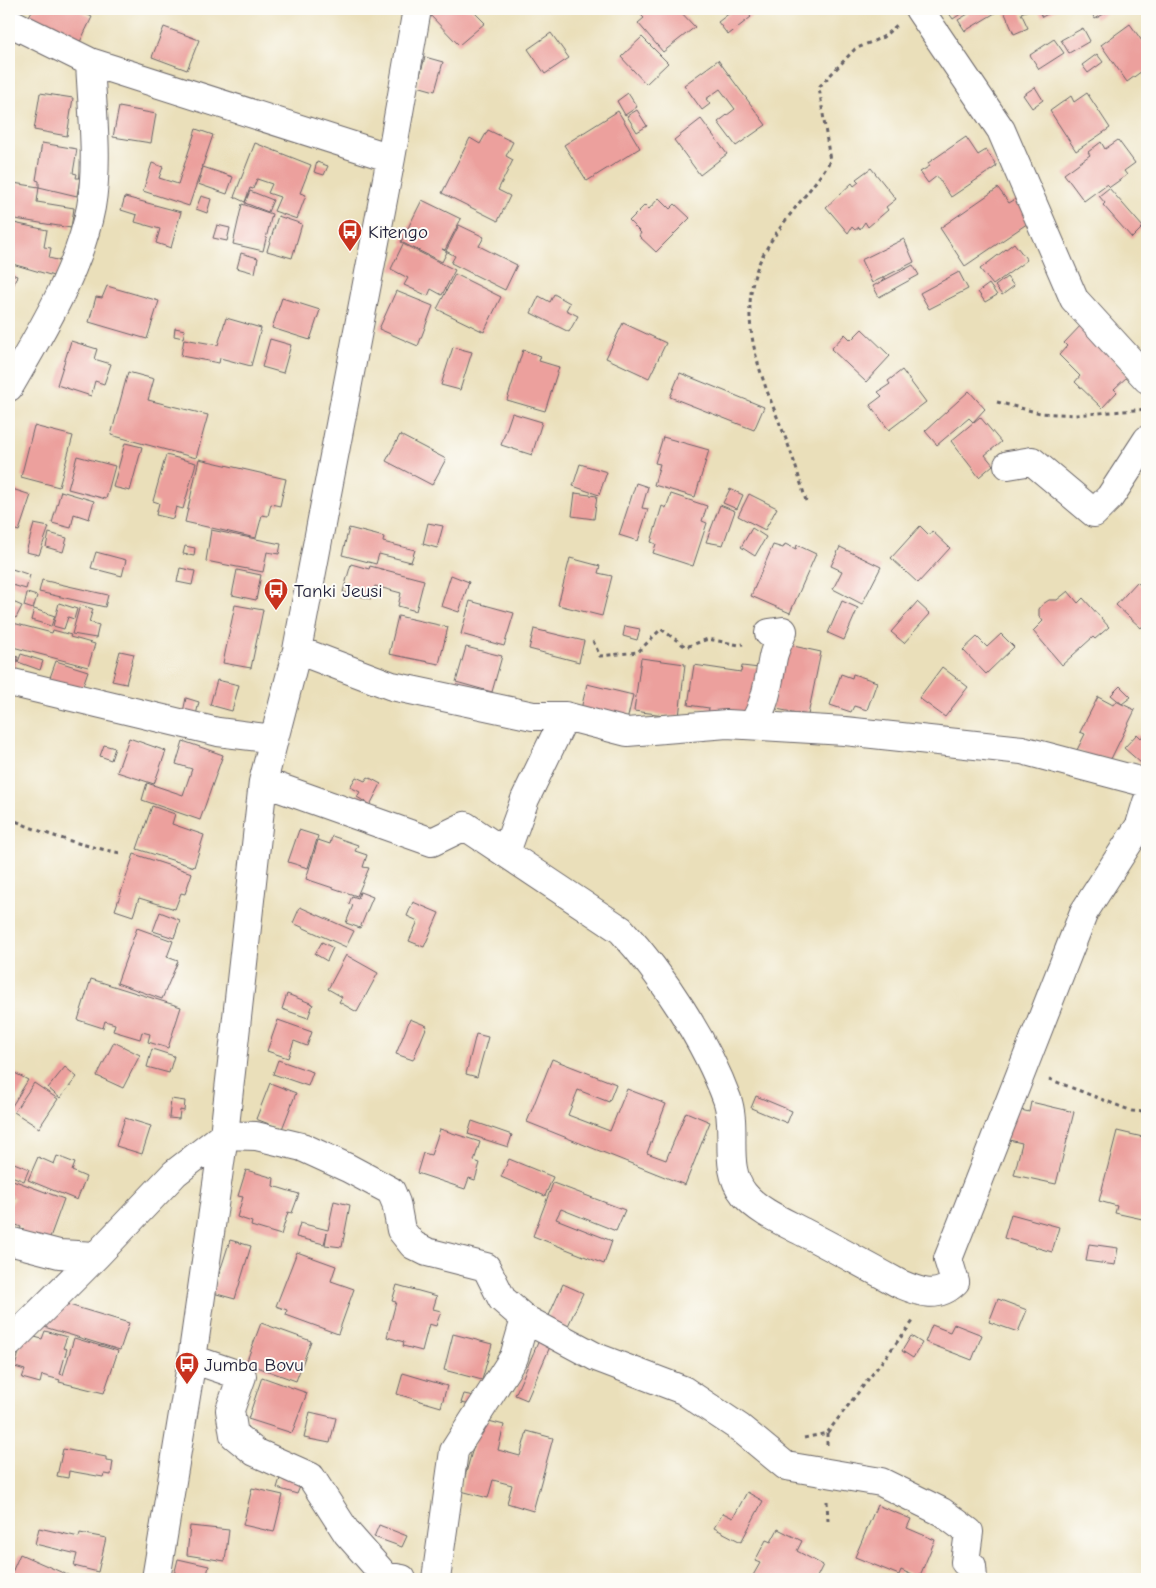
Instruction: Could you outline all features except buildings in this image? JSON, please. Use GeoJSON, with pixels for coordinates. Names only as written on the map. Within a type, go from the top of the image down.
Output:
{"type":"FeatureCollection","features":[{"type":"Feature","properties":{"kind":"street"},"geometry":{"type":"LineString","coordinates":[[9,17],[16,9]]}},
{"type":"Feature","properties":{"kind":"street"},"geometry":{"type":"LineString","coordinates":[[156,1579],[192,1359],[224,1135],[263,782],[297,650],[391,158],[417,9]]}},
{"type":"Feature","properties":{"kind":"street"},"geometry":{"type":"LineString","coordinates":[[910,15],[1001,130],[1074,299],[1147,379]]}},
{"type":"Feature","properties":{"kind":"street"},"geometry":{"type":"LineString","coordinates":[[9,22],[90,62],[391,158]]}},
{"type":"Feature","properties":{"kind":"street"},"geometry":{"type":"LineString","coordinates":[[9,387],[55,306],[75,258],[90,207],[94,152],[90,62]]}},
{"type":"Feature","properties":{"kind":"street"},"geometry":{"type":"LineString","coordinates":[[1008,465],[1032,461],[1094,513],[1110,497],[1147,440]]}},
{"type":"Feature","properties":{"kind":"street"},"geometry":{"type":"LineString","coordinates":[[753,725],[762,710],[771,679],[773,655],[783,631],[770,633]]}},
{"type":"Feature","properties":{"kind":"street"},"geometry":{"type":"LineString","coordinates":[[297,650],[392,686],[533,716],[565,716],[627,732],[727,724],[845,731],[1022,750],[1147,783]]}},
{"type":"Feature","properties":{"kind":"street"},"geometry":{"type":"LineString","coordinates":[[9,682],[218,732],[274,739]]}},
{"type":"Feature","properties":{"kind":"street"},"geometry":{"type":"LineString","coordinates":[[506,852],[525,799],[565,716]]}},
{"type":"Feature","properties":{"kind":"street"},"geometry":{"type":"LineString","coordinates":[[263,782],[432,842],[465,826],[620,930],[635,946],[695,1032],[727,1099],[731,1120],[731,1159],[736,1178],[744,1194],[765,1212],[898,1283],[930,1294],[943,1292],[956,1282],[948,1259],[1084,912],[1140,825],[1147,802]]}},
{"type":"Feature","properties":{"kind":"street"},"geometry":{"type":"LineString","coordinates":[[9,1343],[96,1256],[174,1173],[224,1135],[256,1136],[302,1147],[348,1168],[391,1191],[396,1203],[401,1230],[406,1239],[427,1252],[486,1268],[502,1299],[524,1319],[596,1357],[682,1390],[740,1428],[786,1466],[881,1482],[942,1512],[969,1532],[965,1562],[972,1566],[973,1579]]}},
{"type":"Feature","properties":{"kind":"street"},"geometry":{"type":"LineString","coordinates":[[9,1241],[59,1254],[96,1256]]}},
{"type":"Feature","properties":{"kind":"street"},"geometry":{"type":"LineString","coordinates":[[436,1579],[454,1451],[514,1357],[524,1319]]}},
{"type":"Feature","properties":{"kind":"street"},"geometry":{"type":"LineString","coordinates":[[192,1359],[242,1376],[230,1410],[234,1435],[255,1452],[311,1477],[347,1533],[385,1576],[402,1579]]}},
{"type":"Feature","properties":{"kind":"path"},"geometry":{"type":"LineString","coordinates":[[806,501],[791,453],[758,367],[750,324],[752,279],[764,253],[780,227],[816,183],[830,160],[819,87],[855,49],[883,37],[910,15]]}},
{"type":"Feature","properties":{"kind":"path"},"geometry":{"type":"LineString","coordinates":[[997,402],[1040,414],[1075,415],[1147,409]]}},
{"type":"Feature","properties":{"kind":"path"},"geometry":{"type":"LineString","coordinates":[[593,641],[600,656],[638,652],[661,629],[686,647],[708,639],[739,645],[770,633]]}},
{"type":"Feature","properties":{"kind":"path"},"geometry":{"type":"LineString","coordinates":[[9,818],[34,830],[74,843],[120,853]]}},
{"type":"Feature","properties":{"kind":"path"},"geometry":{"type":"LineString","coordinates":[[1024,1065],[1045,1077],[1092,1097],[1132,1111],[1147,1112]]}},
{"type":"Feature","properties":{"kind":"path"},"geometry":{"type":"LineString","coordinates":[[764,1448],[827,1433],[910,1326],[930,1294]]}},
{"type":"Feature","properties":{"kind":"place","name":"Kitengo"},"geometry":{"type":"Point","coordinates":[350,252]}},
{"type":"Feature","properties":{"kind":"place","name":"Tanki Jeusi"},"geometry":{"type":"Point","coordinates":[276,611]}},
{"type":"Feature","properties":{"kind":"place","name":"Jumba Bovu"},"geometry":{"type":"Point","coordinates":[187,1385]}}]}
